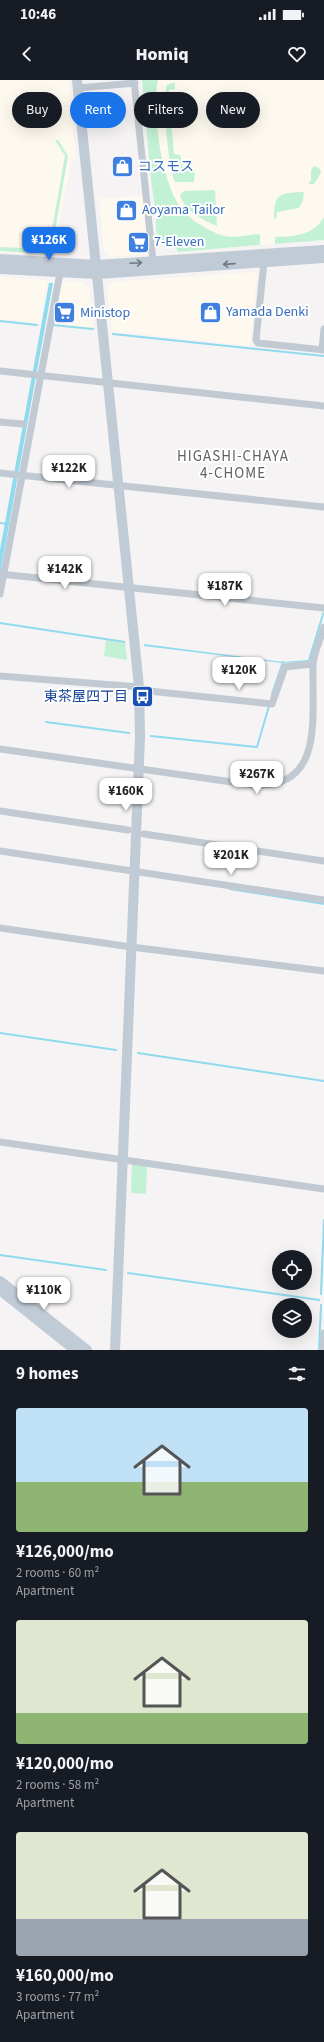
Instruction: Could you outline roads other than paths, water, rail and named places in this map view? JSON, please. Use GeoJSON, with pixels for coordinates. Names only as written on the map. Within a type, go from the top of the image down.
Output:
{"type":"FeatureCollection","features":[{"type":"Feature","properties":{"kind":"street"},"geometry":{"type":"LineString","coordinates":[[115,1350],[135,871],[139,687],[78,84],[135,81],[153,262]]}},
{"type":"Feature","properties":{"kind":"street"},"geometry":{"type":"LineString","coordinates":[[0,259],[97,270],[153,262],[324,250]]}},
{"type":"Feature","properties":{"kind":"street"},"geometry":{"type":"LineString","coordinates":[[0,269],[60,272],[324,258]]}},
{"type":"Feature","properties":{"kind":"street"},"geometry":{"type":"LineString","coordinates":[[264,262],[256,340],[258,343],[323,350],[324,329]]}},
{"type":"Feature","properties":{"kind":"street"},"geometry":{"type":"LineString","coordinates":[[0,594],[18,475],[36,375],[60,272]]}},
{"type":"Feature","properties":{"kind":"street"},"geometry":{"type":"LineString","coordinates":[[0,371],[108,384],[324,406]]}},
{"type":"Feature","properties":{"kind":"street"},"geometry":{"type":"LineString","coordinates":[[0,422],[23,424]]}},
{"type":"Feature","properties":{"kind":"street"},"geometry":{"type":"LineString","coordinates":[[0,473],[324,507]]}},
{"type":"Feature","properties":{"kind":"street"},"geometry":{"type":"LineString","coordinates":[[2,575],[324,608]]}},
{"type":"Feature","properties":{"kind":"street"},"geometry":{"type":"LineString","coordinates":[[0,749],[253,785],[279,784],[299,774],[312,759],[316,749],[320,719],[313,664],[324,627]]}},
{"type":"Feature","properties":{"kind":"street"},"geometry":{"type":"LineString","coordinates":[[0,676],[139,687],[149,691],[272,704],[285,668],[313,664]]}},
{"type":"Feature","properties":{"kind":"street"},"geometry":{"type":"LineString","coordinates":[[0,811],[128,830]]}},
{"type":"Feature","properties":{"kind":"street"},"geometry":{"type":"LineString","coordinates":[[144,834],[324,861]]}},
{"type":"Feature","properties":{"kind":"street"},"geometry":{"type":"LineString","coordinates":[[0,851],[324,900]]}},
{"type":"Feature","properties":{"kind":"street"},"geometry":{"type":"LineString","coordinates":[[0,928],[131,947],[324,970]]}},
{"type":"Feature","properties":{"kind":"street"},"geometry":{"type":"LineString","coordinates":[[0,1142],[324,1189]]}},
{"type":"Feature","properties":{"kind":"street"},"geometry":{"type":"LineString","coordinates":[[0,1281],[87,1350]]}},
{"type":"Feature","properties":{"kind":"street"},"geometry":{"type":"LineString","coordinates":[[0,1290],[75,1350]]}},
{"type":"Feature","properties":{"kind":"street"},"geometry":{"type":"LineString","coordinates":[[323,1350],[324,1333]]}},
{"type":"Feature","properties":{"kind":"water"},"geometry":{"type":"Polygon","coordinates":[[[49,283],[53,283],[0,574],[0,550],[49,283]]]}},
{"type":"Feature","properties":{"kind":"water"},"geometry":{"type":"Polygon","coordinates":[[[323,611],[324,614],[311,659],[308,662],[282,663],[144,646],[144,644],[283,662],[308,660],[323,611]]]}},
{"type":"Feature","properties":{"kind":"water"},"geometry":{"type":"Polygon","coordinates":[[[0,622],[125,641],[125,643],[0,624],[0,622]]]}},
{"type":"Feature","properties":{"kind":"waterway"},"geometry":{"type":"LineString","coordinates":[[0,321],[37,325]]}},
{"type":"Feature","properties":{"kind":"waterway"},"geometry":{"type":"LineString","coordinates":[[53,325],[93,329]]}},
{"type":"Feature","properties":{"kind":"waterway"},"geometry":{"type":"LineString","coordinates":[[113,334],[324,356]]}},
{"type":"Feature","properties":{"kind":"waterway"},"geometry":{"type":"LineString","coordinates":[[0,523],[9,524]]}},
{"type":"Feature","properties":{"kind":"waterway"},"geometry":{"type":"LineString","coordinates":[[272,694],[283,662]]}},
{"type":"Feature","properties":{"kind":"waterway"},"geometry":{"type":"LineString","coordinates":[[151,736],[257,747],[269,706]]}},
{"type":"Feature","properties":{"kind":"waterway"},"geometry":{"type":"LineString","coordinates":[[46,722],[129,733]]}},
{"type":"Feature","properties":{"kind":"waterway"},"geometry":{"type":"LineString","coordinates":[[230,889],[324,904]]}},
{"type":"Feature","properties":{"kind":"waterway"},"geometry":{"type":"LineString","coordinates":[[0,1033],[116,1050]]}},
{"type":"Feature","properties":{"kind":"waterway"},"geometry":{"type":"LineString","coordinates":[[138,1053],[324,1081]]}},
{"type":"Feature","properties":{"kind":"waterway"},"geometry":{"type":"LineString","coordinates":[[321,1294],[324,1220]]}},
{"type":"Feature","properties":{"kind":"waterway"},"geometry":{"type":"LineString","coordinates":[[0,1255],[106,1270]]}},
{"type":"Feature","properties":{"kind":"waterway"},"geometry":{"type":"LineString","coordinates":[[128,1273],[319,1300]]}},
{"type":"Feature","properties":{"kind":"waterway"},"geometry":{"type":"LineString","coordinates":[[319,1350],[321,1305]]}},
{"type":"Feature","properties":{"kind":"place","name":"コスモス"},"geometry":{"type":"Point","coordinates":[123,167]}},
{"type":"Feature","properties":{"kind":"place","name":"Aoyama Tailor"},"geometry":{"type":"Point","coordinates":[127,210]}},
{"type":"Feature","properties":{"kind":"place","name":"7-Eleven"},"geometry":{"type":"Point","coordinates":[138,242]}},
{"type":"Feature","properties":{"kind":"place","name":"Yamada Denki"},"geometry":{"type":"Point","coordinates":[210,312]}},
{"type":"Feature","properties":{"kind":"place","name":"Ministop"},"geometry":{"type":"Point","coordinates":[64,313]}},
{"type":"Feature","properties":{"kind":"place","name":"東茶屋四丁目"},"geometry":{"type":"Point","coordinates":[143,697]}},
{"type":"Feature","properties":{"kind":"district","name":"HIGASHI-CHAYA 4-CHOME"},"geometry":{"type":"Point","coordinates":[233,464]}}]}
